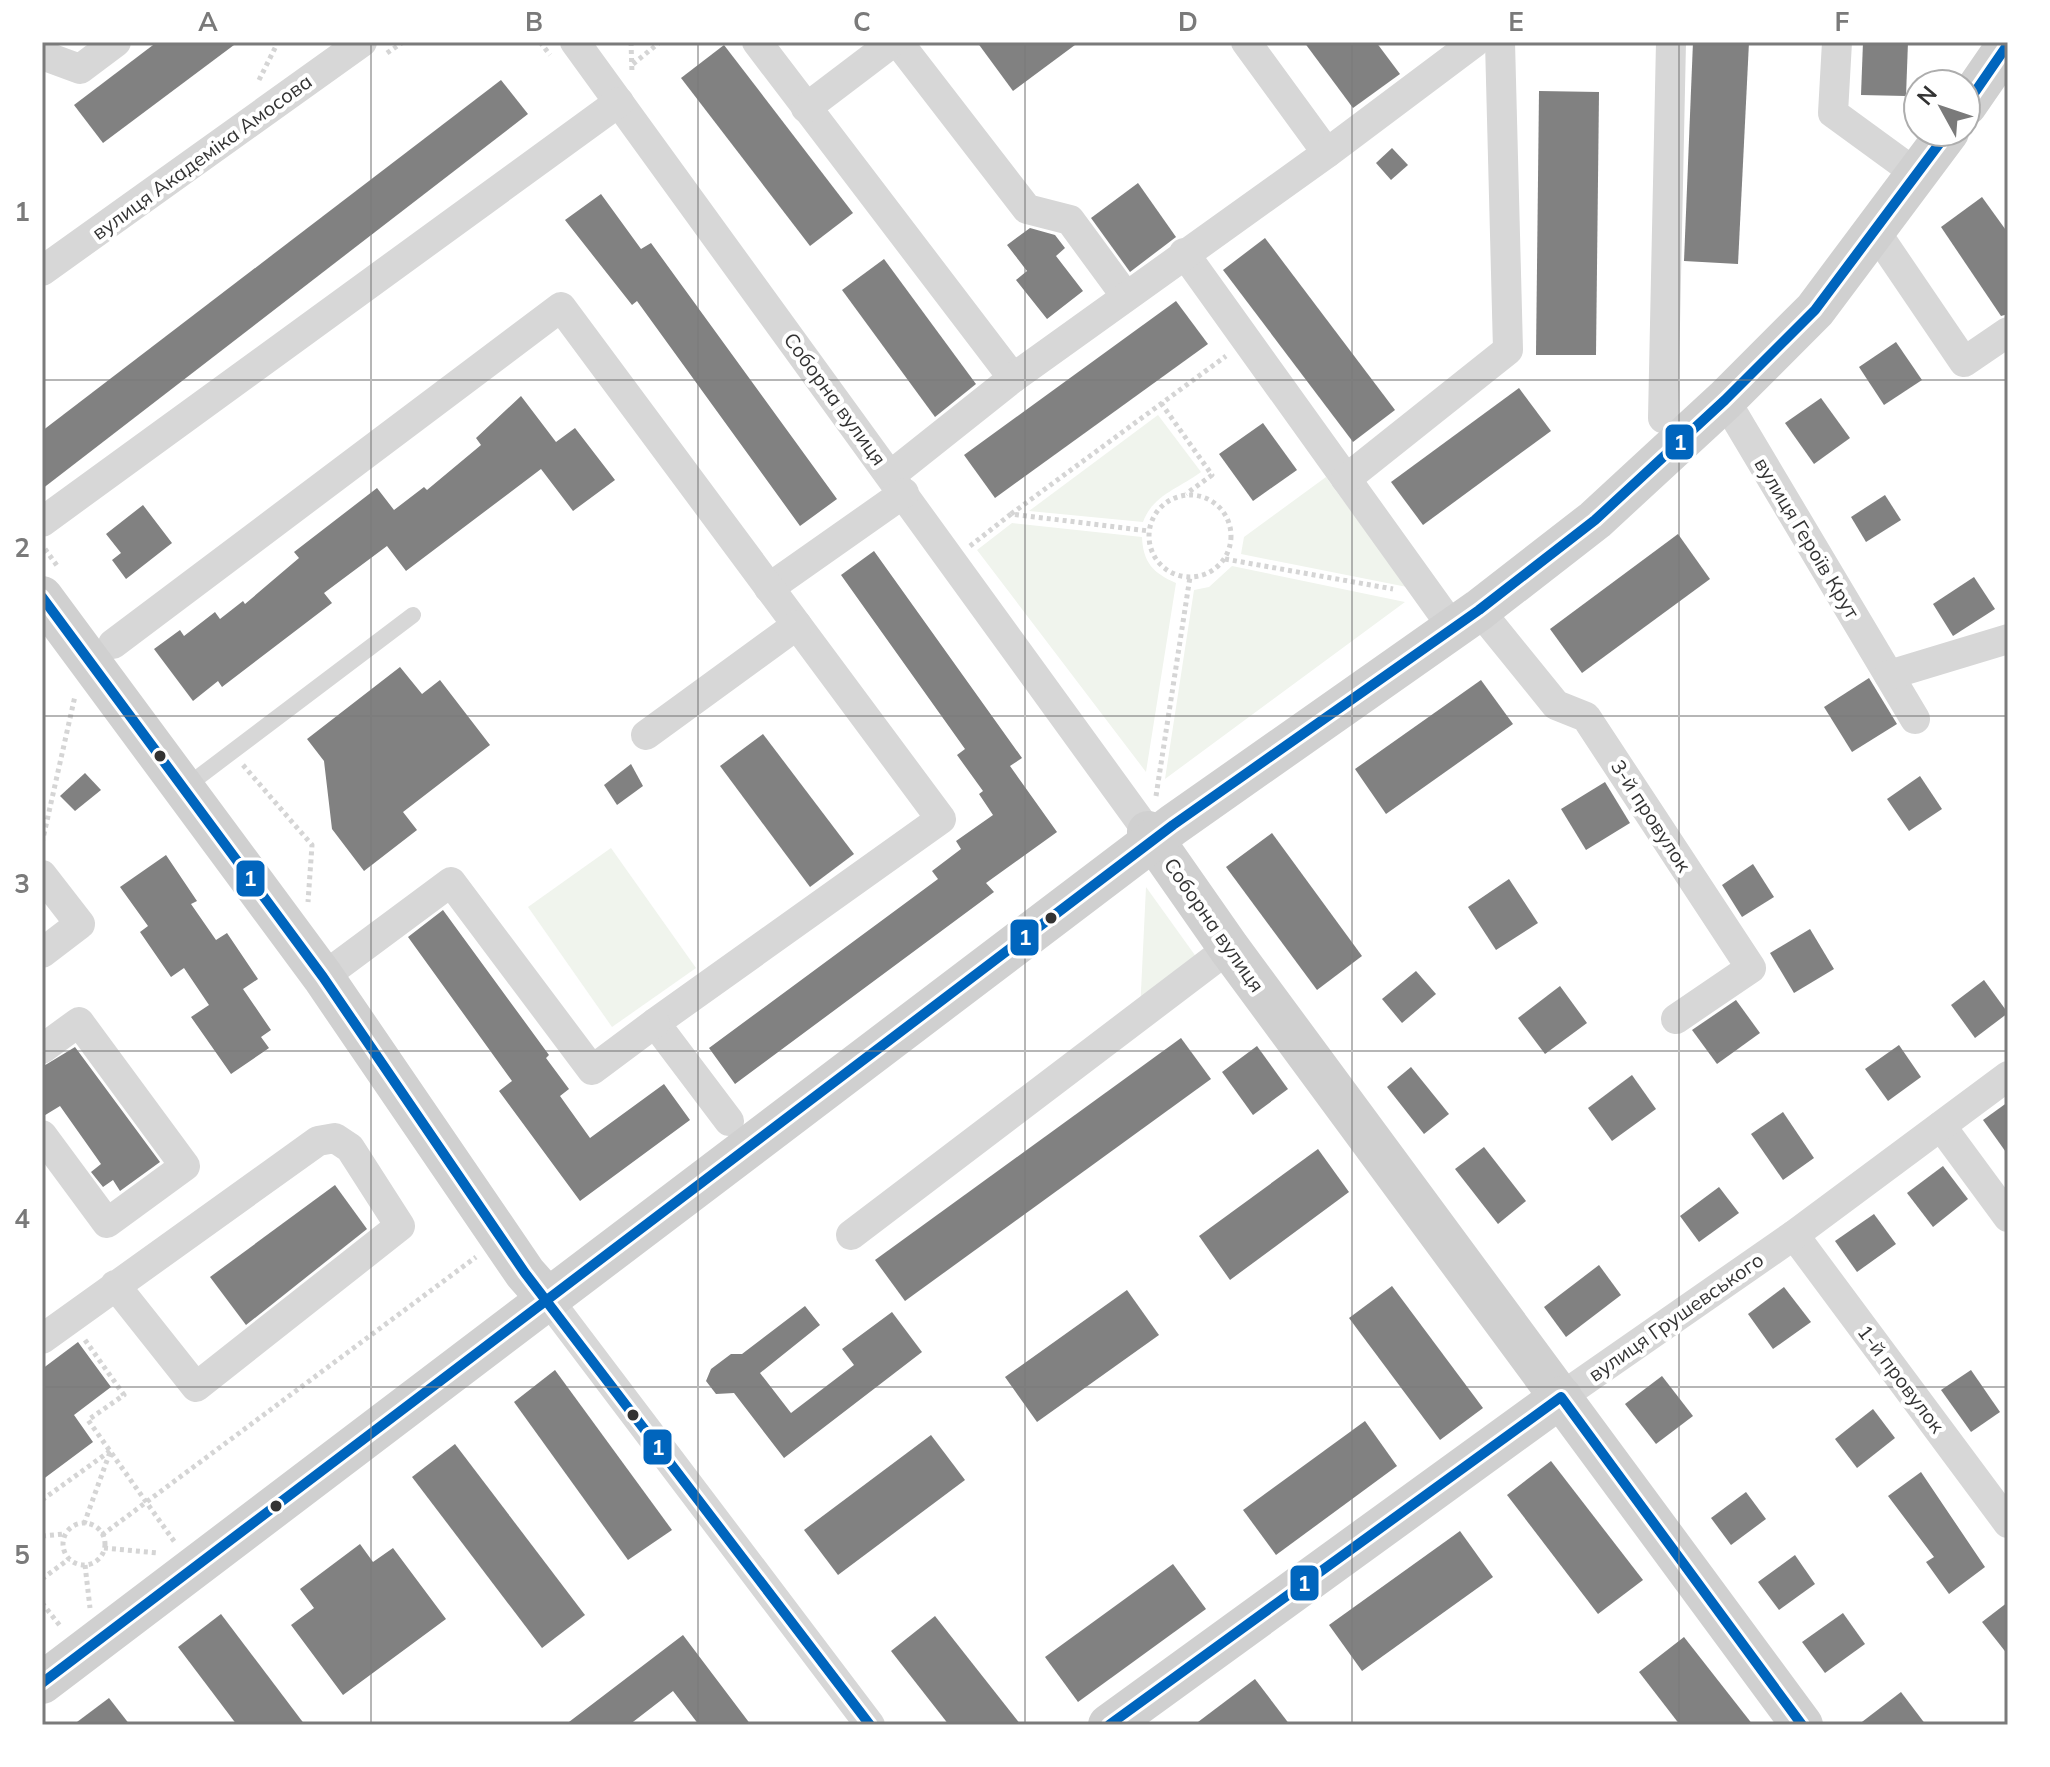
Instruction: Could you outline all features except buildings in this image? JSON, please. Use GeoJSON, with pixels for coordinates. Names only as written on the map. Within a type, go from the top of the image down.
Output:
{"type":"FeatureCollection","features":[{"type":"Feature","properties":{"kind":"street"},"geometry":{"type":"LineString","coordinates":[[42,55],[80,69],[116,42]]}},
{"type":"Feature","properties":{"kind":"street","name":"вулиця Академіка Амосова"},"geometry":{"type":"LineString","coordinates":[[42,271],[362,42]]}},
{"type":"Feature","properties":{"kind":"street","name":"Соборна вулиця"},"geometry":{"type":"LineString","coordinates":[[575,42],[898,484],[1153,824],[1229,948],[1802,1725]]}},
{"type":"Feature","properties":{"kind":"street"},"geometry":{"type":"LineString","coordinates":[[757,42],[1013,378]]}},
{"type":"Feature","properties":{"kind":"street"},"geometry":{"type":"LineString","coordinates":[[806,108],[896,42],[1027,209],[1070,220],[1125,295]]}},
{"type":"Feature","properties":{"kind":"street"},"geometry":{"type":"LineString","coordinates":[[1246,42],[1327,153]]}},
{"type":"Feature","properties":{"kind":"street"},"geometry":{"type":"LineString","coordinates":[[769,588],[898,484],[1013,378],[1327,153],[1475,42]]}},
{"type":"Feature","properties":{"kind":"street"},"geometry":{"type":"LineString","coordinates":[[1346,479],[1508,350],[1500,42]]}},
{"type":"Feature","properties":{"kind":"street"},"geometry":{"type":"LineString","coordinates":[[1663,418],[1671,42]]}},
{"type":"Feature","properties":{"kind":"street"},"geometry":{"type":"LineString","coordinates":[[1837,42],[1833,113],[1918,175]]}},
{"type":"Feature","properties":{"kind":"street"},"geometry":{"type":"LineString","coordinates":[[1982,82],[2008,44]]}},
{"type":"Feature","properties":{"kind":"street"},"geometry":{"type":"LineString","coordinates":[[42,522],[619,102]]}},
{"type":"Feature","properties":{"kind":"street"},"geometry":{"type":"LineString","coordinates":[[42,1683],[547,1298],[1153,824],[1454,612],[1595,520],[1725,400],[1815,310],[1937,148]]}},
{"type":"Feature","properties":{"kind":"street"},"geometry":{"type":"LineString","coordinates":[[1875,231],[1964,362],[2008,332]]}},
{"type":"Feature","properties":{"kind":"street"},"geometry":{"type":"LineString","coordinates":[[1184,253],[1346,479],[1454,612]]}},
{"type":"Feature","properties":{"kind":"street"},"geometry":{"type":"LineString","coordinates":[[113,644],[561,307],[941,819],[592,1070],[451,882],[323,977]]}},
{"type":"Feature","properties":{"kind":"street","name":"вулиця Героїв Крут"},"geometry":{"type":"LineString","coordinates":[[1725,400],[1915,719]]}},
{"type":"Feature","properties":{"kind":"street"},"geometry":{"type":"LineString","coordinates":[[42,597],[323,977],[525,1273],[870,1725]]}},
{"type":"Feature","properties":{"kind":"street","name":"3-й провулок"},"geometry":{"type":"LineString","coordinates":[[1454,612],[1556,705],[1586,717],[1751,968],[1676,1019]]}},
{"type":"Feature","properties":{"kind":"street"},"geometry":{"type":"LineString","coordinates":[[646,735],[797,625]]}},
{"type":"Feature","properties":{"kind":"street"},"geometry":{"type":"LineString","coordinates":[[1889,675],[2008,639]]}},
{"type":"Feature","properties":{"kind":"street"},"geometry":{"type":"LineString","coordinates":[[42,875],[80,924],[42,953]]}},
{"type":"Feature","properties":{"kind":"street"},"geometry":{"type":"LineString","coordinates":[[851,1235],[1229,948]]}},
{"type":"Feature","properties":{"kind":"street"},"geometry":{"type":"LineString","coordinates":[[42,1135],[107,1223],[185,1166],[79,1022],[43,1045]]}},
{"type":"Feature","properties":{"kind":"street"},"geometry":{"type":"LineString","coordinates":[[655,1023],[729,1121]]}},
{"type":"Feature","properties":{"kind":"street","name":"вулиця Грушевського"},"geometry":{"type":"LineString","coordinates":[[1109,1725],[1561,1397],[1794,1235],[2008,1076]]}},
{"type":"Feature","properties":{"kind":"street"},"geometry":{"type":"LineString","coordinates":[[1941,1126],[2008,1217]]}},
{"type":"Feature","properties":{"kind":"street"},"geometry":{"type":"LineString","coordinates":[[42,1339],[115,1285],[318,1141],[335,1138],[350,1148],[400,1226],[196,1387],[115,1285]]}},
{"type":"Feature","properties":{"kind":"street","name":"1-й провулок"},"geometry":{"type":"LineString","coordinates":[[1794,1235],[2008,1523]]}},
{"type":"Feature","properties":{"kind":"lane"},"geometry":{"type":"LineString","coordinates":[[183,789],[413,615]]}},
{"type":"Feature","properties":{"kind":"path"},"geometry":{"type":"LineString","coordinates":[[632,65],[660,42]]}},
{"type":"Feature","properties":{"kind":"path"},"geometry":{"type":"LineString","coordinates":[[964,551],[1246,341]]}},
{"type":"Feature","properties":{"kind":"path"},"geometry":{"type":"LineString","coordinates":[[1161,403],[1212,475],[1185,495],[1161,507],[1149,531],[1150,545],[1164,568],[1190,577],[1216,569],[1225,559],[1230,546],[1228,520],[1211,500],[1185,495]]}},
{"type":"Feature","properties":{"kind":"path"},"geometry":{"type":"LineString","coordinates":[[1011,514],[1149,531]]}},
{"type":"Feature","properties":{"kind":"path"},"geometry":{"type":"LineString","coordinates":[[1225,559],[1454,612]]}},
{"type":"Feature","properties":{"kind":"path"},"geometry":{"type":"LineString","coordinates":[[1153,824],[1190,577]]}},
{"type":"Feature","properties":{"kind":"path"},"geometry":{"type":"LineString","coordinates":[[42,843],[77,687]]}},
{"type":"Feature","properties":{"kind":"path"},"geometry":{"type":"LineString","coordinates":[[102,1535],[483,1252]]}},
{"type":"Feature","properties":{"kind":"path"},"geometry":{"type":"LineString","coordinates":[[70,1320],[124,1395],[88,1420],[178,1546]]}},
{"type":"Feature","properties":{"kind":"path"},"geometry":{"type":"LineString","coordinates":[[42,1500],[110,1451]]}},
{"type":"Feature","properties":{"kind":"path"},"geometry":{"type":"LineString","coordinates":[[84,1524],[110,1451]]}},
{"type":"Feature","properties":{"kind":"path"},"geometry":{"type":"LineString","coordinates":[[84,1524],[96,1528],[102,1535],[104,1548],[97,1560],[85,1565],[69,1559],[63,1548],[65,1534],[73,1526],[84,1524]]}},
{"type":"Feature","properties":{"kind":"path"},"geometry":{"type":"LineString","coordinates":[[42,1536],[65,1534]]}},
{"type":"Feature","properties":{"kind":"path"},"geometry":{"type":"LineString","coordinates":[[104,1548],[166,1553]]}},
{"type":"Feature","properties":{"kind":"path"},"geometry":{"type":"LineString","coordinates":[[42,1579],[69,1559]]}},
{"type":"Feature","properties":{"kind":"path"},"geometry":{"type":"LineString","coordinates":[[85,1565],[90,1609]]}},
{"type":"Feature","properties":{"kind":"path"},"geometry":{"type":"LineString","coordinates":[[42,1603],[63,1629]]}},
{"type":"Feature","properties":{"kind":"shaded area"},"geometry":{"type":"Polygon","coordinates":[[[1158,415],[1201,472],[1153,505],[1143,522],[1029,511],[1158,415]]]}},
{"type":"Feature","properties":{"kind":"shaded area"},"geometry":{"type":"Polygon","coordinates":[[[1326,477],[1407,587],[1241,554],[1244,537],[1326,477]]]}},
{"type":"Feature","properties":{"kind":"shaded area"},"geometry":{"type":"Polygon","coordinates":[[[1012,523],[1142,537],[1144,553],[1151,566],[1176,583],[1146,772],[977,550],[1012,523]]]}},
{"type":"Feature","properties":{"kind":"shaded area"},"geometry":{"type":"Polygon","coordinates":[[[1232,566],[1405,602],[1165,779],[1194,590],[1209,587],[1232,566]]]}},
{"type":"Feature","properties":{"kind":"shaded area"},"geometry":{"type":"Polygon","coordinates":[[[611,848],[696,968],[612,1027],[528,907],[611,848]]]}},
{"type":"Feature","properties":{"kind":"shaded area"},"geometry":{"type":"Polygon","coordinates":[[[1146,887],[1202,965],[1140,1012],[1146,887]]]}},
{"type":"Feature","properties":{"kind":"transit line","name":"1"},"geometry":{"type":"LineString","coordinates":[[1982,82],[2008,44]]}},
{"type":"Feature","properties":{"kind":"transit line","name":"1"},"geometry":{"type":"LineString","coordinates":[[42,1683],[1173,825],[1479,610],[1595,520],[1725,400],[1815,310],[1936,148]]}},
{"type":"Feature","properties":{"kind":"transit line","name":"1"},"geometry":{"type":"LineString","coordinates":[[42,597],[323,977],[525,1273],[870,1725]]}},
{"type":"Feature","properties":{"kind":"transit line","name":"1"},"geometry":{"type":"LineString","coordinates":[[1109,1725],[1561,1397],[1802,1725]]}}]}
